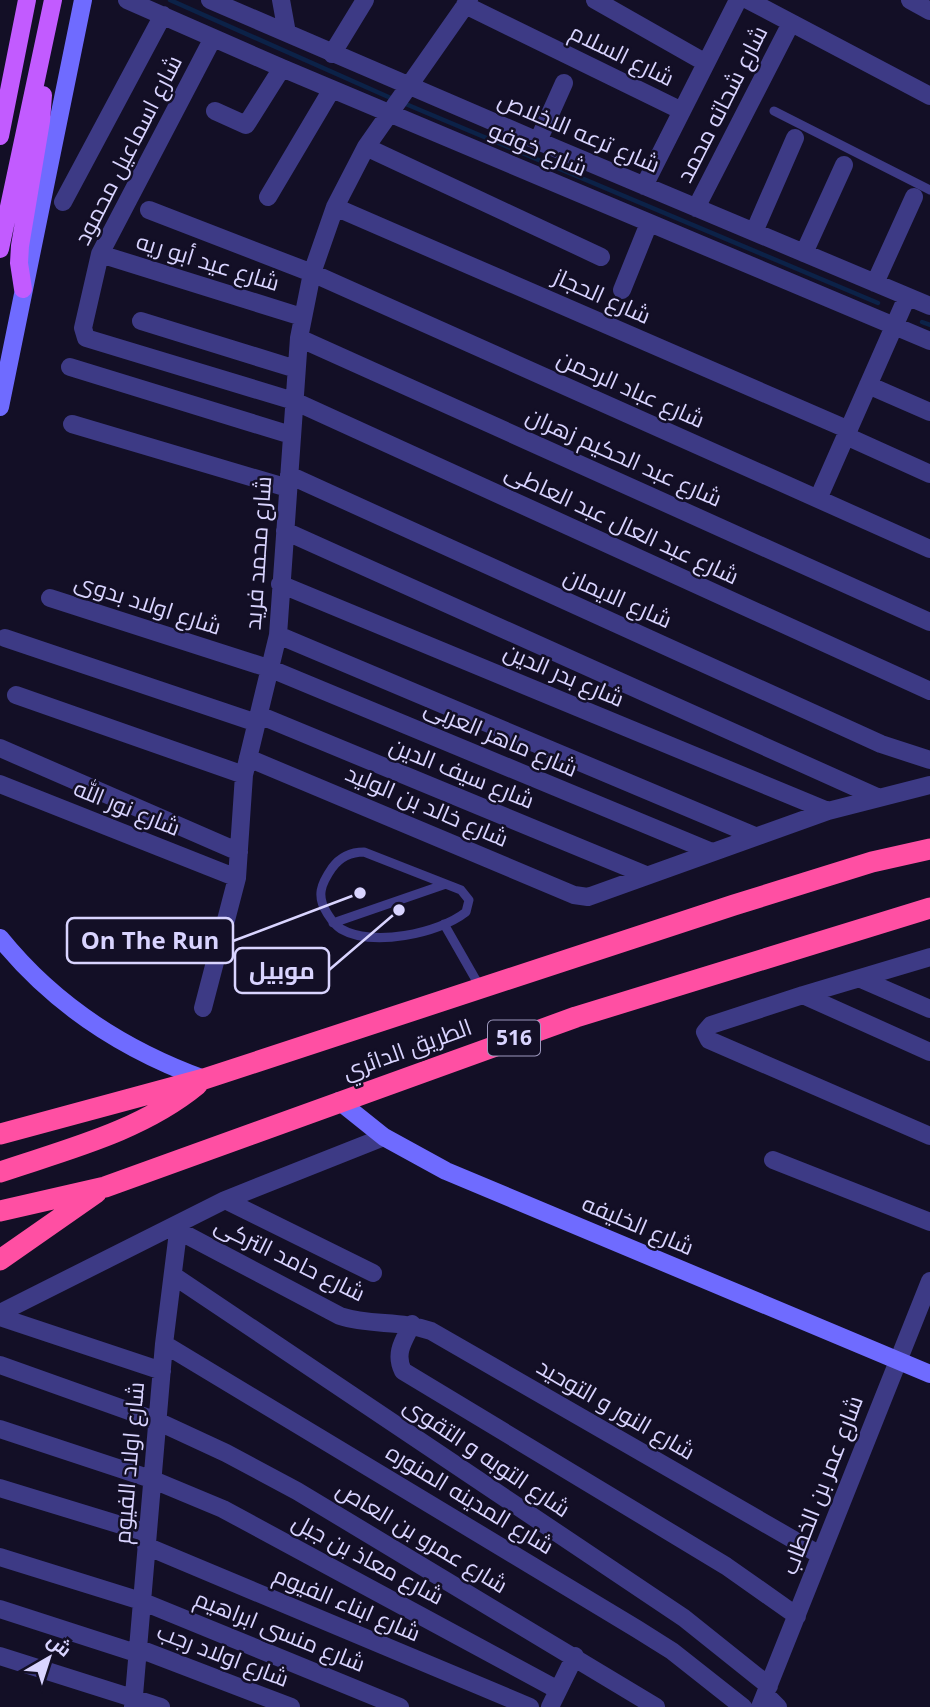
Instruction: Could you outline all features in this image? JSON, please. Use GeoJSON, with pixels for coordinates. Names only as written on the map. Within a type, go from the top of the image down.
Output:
{"type":"FeatureCollection","features":[{"type":"Feature","properties":{"kind":"highway","name":"الطريق الدائري"},"geometry":{"type":"LineString","coordinates":[[0,1134],[204,1079],[847,870],[930,849]]}},
{"type":"Feature","properties":{"kind":"highway","name":"الطريق الدائري"},"geometry":{"type":"LineString","coordinates":[[0,1211],[105,1187],[576,1017],[930,908]]}},
{"type":"Feature","properties":{"kind":"highway","name":"الطريق الدائري"},"geometry":{"type":"LineString","coordinates":[[0,1172],[134,1125],[182,1097],[204,1079]]}},
{"type":"Feature","properties":{"kind":"highway","name":"الطريق الدائري"},"geometry":{"type":"LineString","coordinates":[[0,1260],[105,1187]]}},
{"type":"Feature","properties":{"kind":"main road"},"geometry":{"type":"LineString","coordinates":[[0,136],[27,0]]}},
{"type":"Feature","properties":{"kind":"main road"},"geometry":{"type":"LineString","coordinates":[[0,249],[53,0]]}},
{"type":"Feature","properties":{"kind":"main road"},"geometry":{"type":"LineString","coordinates":[[0,78],[17,56]]}},
{"type":"Feature","properties":{"kind":"main road"},"geometry":{"type":"LineString","coordinates":[[23,289],[20,255],[41,121],[43,92],[39,67]]}},
{"type":"Feature","properties":{"kind":"street"},"geometry":{"type":"LineString","coordinates":[[0,407],[83,0]]}},
{"type":"Feature","properties":{"kind":"street","name":"شارع خوفو"},"geometry":{"type":"LineString","coordinates":[[127,0],[930,341]]}},
{"type":"Feature","properties":{"kind":"street","name":"شارع ترعه الاخلاص"},"geometry":{"type":"LineString","coordinates":[[210,0],[907,297],[928,300]]}},
{"type":"Feature","properties":{"kind":"street"},"geometry":{"type":"LineString","coordinates":[[281,0],[287,33]]}},
{"type":"Feature","properties":{"kind":"street"},"geometry":{"type":"LineString","coordinates":[[332,54],[365,0]]}},
{"type":"Feature","properties":{"kind":"street"},"geometry":{"type":"LineString","coordinates":[[594,0],[706,64]]}},
{"type":"Feature","properties":{"kind":"street"},"geometry":{"type":"LineString","coordinates":[[643,186],[738,0]]}},
{"type":"Feature","properties":{"kind":"street"},"geometry":{"type":"LineString","coordinates":[[748,0],[930,96]]}},
{"type":"Feature","properties":{"kind":"street"},"geometry":{"type":"LineString","coordinates":[[910,0],[930,11]]}},
{"type":"Feature","properties":{"kind":"street","name":"شارع محمد فريد"},"geometry":{"type":"LineString","coordinates":[[203,1009],[237,878],[246,766],[278,635],[296,369],[302,317],[312,273],[335,206],[366,147],[467,3]]}},
{"type":"Feature","properties":{"kind":"street","name":"شارع السلام"},"geometry":{"type":"LineString","coordinates":[[467,3],[681,111]]}},
{"type":"Feature","properties":{"kind":"street"},"geometry":{"type":"LineString","coordinates":[[63,202],[163,15]]}},
{"type":"Feature","properties":{"kind":"street","name":"شارع شحاته محمد"},"geometry":{"type":"LineString","coordinates":[[696,208],[791,23]]}},
{"type":"Feature","properties":{"kind":"street","name":"شارع اسماعيل محمود"},"geometry":{"type":"LineString","coordinates":[[83,328],[100,254],[213,38]]}},
{"type":"Feature","properties":{"kind":"street"},"geometry":{"type":"LineString","coordinates":[[215,111],[247,124],[282,68]]}},
{"type":"Feature","properties":{"kind":"street"},"geometry":{"type":"LineString","coordinates":[[538,141],[564,83]]}},
{"type":"Feature","properties":{"kind":"street"},"geometry":{"type":"LineString","coordinates":[[268,197],[332,89]]}},
{"type":"Feature","properties":{"kind":"street"},"geometry":{"type":"LineString","coordinates":[[754,232],[795,138]]}},
{"type":"Feature","properties":{"kind":"street"},"geometry":{"type":"LineString","coordinates":[[366,147],[601,257]]}},
{"type":"Feature","properties":{"kind":"street"},"geometry":{"type":"LineString","coordinates":[[804,253],[844,165]]}},
{"type":"Feature","properties":{"kind":"street"},"geometry":{"type":"LineString","coordinates":[[875,283],[922,194]]}},
{"type":"Feature","properties":{"kind":"street","name":"شارع الحجاز"},"geometry":{"type":"LineString","coordinates":[[335,206],[847,433],[930,474]]}},
{"type":"Feature","properties":{"kind":"street","name":"شارع عباد الرحمن"},"geometry":{"type":"LineString","coordinates":[[149,210],[312,273],[930,549]]}},
{"type":"Feature","properties":{"kind":"street"},"geometry":{"type":"LineString","coordinates":[[622,290],[649,223]]}},
{"type":"Feature","properties":{"kind":"street","name":"شارع عيد أبو ريه"},"geometry":{"type":"LineString","coordinates":[[100,254],[302,317]]}},
{"type":"Feature","properties":{"kind":"street"},"geometry":{"type":"LineString","coordinates":[[818,499],[907,297]]}},
{"type":"Feature","properties":{"kind":"street"},"geometry":{"type":"LineString","coordinates":[[141,321],[296,369]]}},
{"type":"Feature","properties":{"kind":"street","name":"شارع عبد العال عبد العاطى"},"geometry":{"type":"LineString","coordinates":[[83,328],[84,336],[89,340],[294,401],[930,691]]}},
{"type":"Feature","properties":{"kind":"street","name":"شارع عبد الحكيم زهران"},"geometry":{"type":"LineString","coordinates":[[299,338],[930,622]]}},
{"type":"Feature","properties":{"kind":"street"},"geometry":{"type":"LineString","coordinates":[[70,367],[291,435]]}},
{"type":"Feature","properties":{"kind":"street"},"geometry":{"type":"LineString","coordinates":[[869,385],[930,412]]}},
{"type":"Feature","properties":{"kind":"street","name":"شارع الايمان"},"geometry":{"type":"LineString","coordinates":[[72,424],[288,482],[881,744],[930,760]]}},
{"type":"Feature","properties":{"kind":"street"},"geometry":{"type":"LineString","coordinates":[[285,531],[877,797]]}},
{"type":"Feature","properties":{"kind":"street","name":"شارع بدر الدين"},"geometry":{"type":"LineString","coordinates":[[280,584],[828,811]]}},
{"type":"Feature","properties":{"kind":"street","name":"شارع اولاد بدوى"},"geometry":{"type":"LineString","coordinates":[[50,598],[271,669]]}},
{"type":"Feature","properties":{"kind":"street"},"geometry":{"type":"LineString","coordinates":[[278,635],[755,836]]}},
{"type":"Feature","properties":{"kind":"street","name":"شارع سيف الدين"},"geometry":{"type":"LineString","coordinates":[[5,638],[258,719],[646,876]]}},
{"type":"Feature","properties":{"kind":"street","name":"شارع ماهر العربى"},"geometry":{"type":"LineString","coordinates":[[271,669],[712,852]]}},
{"type":"Feature","properties":{"kind":"street","name":"شارع خالد بن الوليد"},"geometry":{"type":"LineString","coordinates":[[16,695],[246,766],[574,895],[588,897],[646,876]]}},
{"type":"Feature","properties":{"kind":"street"},"geometry":{"type":"LineString","coordinates":[[0,748],[239,852]]}},
{"type":"Feature","properties":{"kind":"street","name":"شارع نور الله"},"geometry":{"type":"LineString","coordinates":[[0,784],[237,878]]}},
{"type":"Feature","properties":{"kind":"street"},"geometry":{"type":"LineString","coordinates":[[646,876],[828,811],[930,785]]}},
{"type":"Feature","properties":{"kind":"street"},"geometry":{"type":"LineString","coordinates":[[0,938],[47,988],[95,1026],[148,1056],[204,1079]]}},
{"type":"Feature","properties":{"kind":"street"},"geometry":{"type":"LineString","coordinates":[[930,957],[803,995],[708,1028],[705,1032],[709,1040],[930,1136]]}},
{"type":"Feature","properties":{"kind":"street"},"geometry":{"type":"LineString","coordinates":[[861,979],[930,1009]]}},
{"type":"Feature","properties":{"kind":"street"},"geometry":{"type":"LineString","coordinates":[[803,995],[930,1052]]}},
{"type":"Feature","properties":{"kind":"street","name":"شارع الخليفه"},"geometry":{"type":"LineString","coordinates":[[339,1101],[384,1137],[446,1171],[930,1374]]}},
{"type":"Feature","properties":{"kind":"street"},"geometry":{"type":"LineString","coordinates":[[0,1315],[179,1227],[225,1200],[384,1137]]}},
{"type":"Feature","properties":{"kind":"street"},"geometry":{"type":"LineString","coordinates":[[773,1160],[930,1222]]}},
{"type":"Feature","properties":{"kind":"street"},"geometry":{"type":"LineString","coordinates":[[225,1200],[373,1273]]}},
{"type":"Feature","properties":{"kind":"street","name":"شارع اولاد الفيوم"},"geometry":{"type":"LineString","coordinates":[[133,1702],[164,1344],[179,1227]]}},
{"type":"Feature","properties":{"kind":"street","name":"شارع حامد التركى"},"geometry":{"type":"LineString","coordinates":[[179,1227],[340,1316],[381,1324]]}},
{"type":"Feature","properties":{"kind":"street","name":"شارع التوبه و التقوى"},"geometry":{"type":"LineString","coordinates":[[174,1276],[684,1618],[768,1699]]}},
{"type":"Feature","properties":{"kind":"street","name":"شارع عمر بن الخطاب"},"geometry":{"type":"LineString","coordinates":[[768,1699],[820,1555],[897,1360],[929,1287]]}},
{"type":"Feature","properties":{"kind":"street"},"geometry":{"type":"LineString","coordinates":[[0,1315],[162,1371]]}},
{"type":"Feature","properties":{"kind":"street","name":"شارع النور و التوحيد"},"geometry":{"type":"LineString","coordinates":[[381,1324],[412,1324],[431,1331],[820,1555]]}},
{"type":"Feature","properties":{"kind":"street"},"geometry":{"type":"LineString","coordinates":[[412,1324],[398,1354],[403,1371],[726,1566],[797,1616]]}},
{"type":"Feature","properties":{"kind":"street","name":"شارع المدينه المنوره"},"geometry":{"type":"LineString","coordinates":[[164,1344],[637,1629],[672,1651],[743,1707]]}},
{"type":"Feature","properties":{"kind":"street","name":"شارع عمرو بن العاص"},"geometry":{"type":"LineString","coordinates":[[0,1365],[157,1421],[226,1453],[297,1491],[575,1657],[637,1702],[656,1707]]}},
{"type":"Feature","properties":{"kind":"street","name":"شارع معاذ بن جبل"},"geometry":{"type":"LineString","coordinates":[[0,1429],[151,1479],[246,1521],[558,1690]]}},
{"type":"Feature","properties":{"kind":"street","name":"شارع ابناء الفيوم"},"geometry":{"type":"LineString","coordinates":[[0,1488],[146,1539],[530,1707]]}},
{"type":"Feature","properties":{"kind":"street","name":"شارع منسى ابراهيم"},"geometry":{"type":"LineString","coordinates":[[0,1558],[141,1601],[400,1707]]}},
{"type":"Feature","properties":{"kind":"street","name":"شارع اولاد رجب"},"geometry":{"type":"LineString","coordinates":[[0,1609],[136,1650],[291,1707]]}},
{"type":"Feature","properties":{"kind":"street"},"geometry":{"type":"LineString","coordinates":[[0,1656],[133,1702],[161,1707]]}},
{"type":"Feature","properties":{"kind":"street"},"geometry":{"type":"LineString","coordinates":[[550,1707],[575,1657]]}},
{"type":"Feature","properties":{"kind":"lane"},"geometry":{"type":"LineString","coordinates":[[774,111],[922,194]]}},
{"type":"Feature","properties":{"kind":"lane"},"geometry":{"type":"LineString","coordinates":[[350,853],[371,854],[466,894],[468,906],[460,917],[404,936],[387,939],[346,931],[333,923],[321,903],[321,888],[334,865],[350,853]]}},
{"type":"Feature","properties":{"kind":"lane"},"geometry":{"type":"LineString","coordinates":[[333,923],[446,884]]}},
{"type":"Feature","properties":{"kind":"lane"},"geometry":{"type":"LineString","coordinates":[[443,924],[480,988]]}},
{"type":"Feature","properties":{"kind":"waterway"},"geometry":{"type":"LineString","coordinates":[[170,0],[393,99]]}},
{"type":"Feature","properties":{"kind":"waterway"},"geometry":{"type":"LineString","coordinates":[[401,102],[878,303]]}},
{"type":"Feature","properties":{"kind":"waterway"},"geometry":{"type":"LineString","coordinates":[[922,322],[930,325]]}},
{"type":"Feature","properties":{"kind":"place","name":"On The Run"},"geometry":{"type":"Point","coordinates":[360,893]}},
{"type":"Feature","properties":{"kind":"place","name":"موبيل"},"geometry":{"type":"Point","coordinates":[399,910]}}]}
